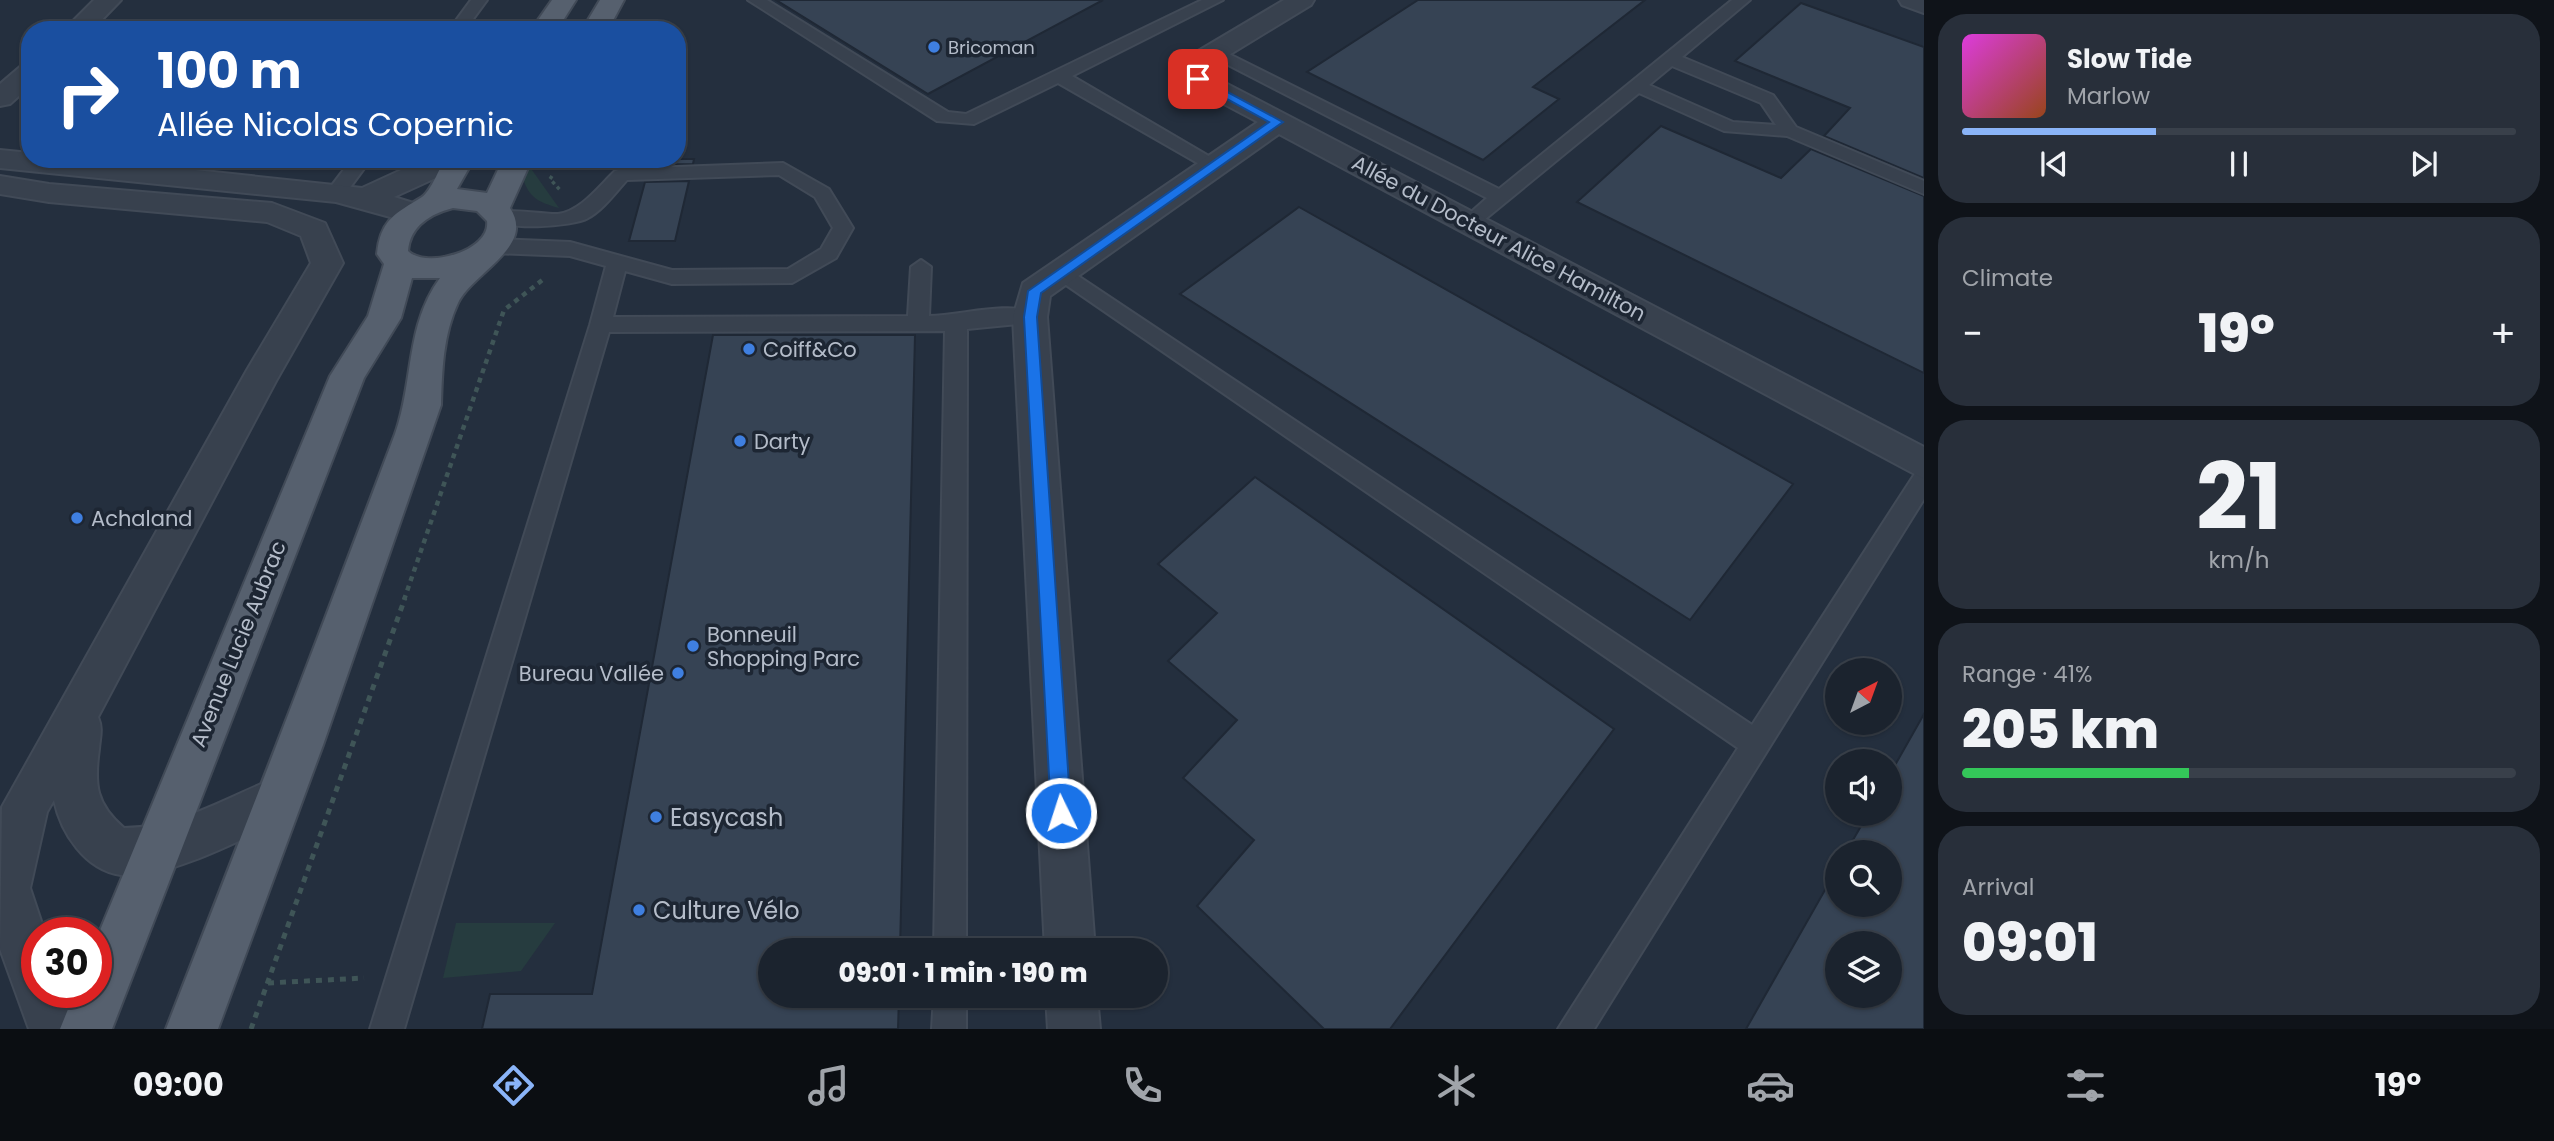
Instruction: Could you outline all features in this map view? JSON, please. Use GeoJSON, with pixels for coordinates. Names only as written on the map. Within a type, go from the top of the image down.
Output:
{"type":"FeatureCollection","features":[{"type":"Feature","properties":{"kind":"main road"},"geometry":{"type":"LineString","coordinates":[[550,21],[564,0]]}},
{"type":"Feature","properties":{"kind":"main road"},"geometry":{"type":"LineString","coordinates":[[600,21],[612,0]]}},
{"type":"Feature","properties":{"kind":"main road","name":"Avenue Lucie Aubrac"},"geometry":{"type":"LineString","coordinates":[[86,1029],[347,376],[384,318],[400,264],[391,252],[390,240],[399,225],[422,208],[453,168]]}},
{"type":"Feature","properties":{"kind":"main road"},"geometry":{"type":"LineString","coordinates":[[192,1029],[280,798],[423,405],[426,351],[434,318],[450,288],[491,233],[515,168]]}},
{"type":"Feature","properties":{"kind":"main road"},"geometry":{"type":"LineString","coordinates":[[422,208],[467,199],[491,233]]}},
{"type":"Feature","properties":{"kind":"main road"},"geometry":{"type":"LineString","coordinates":[[400,264],[420,271],[432,270],[491,233]]}},
{"type":"Feature","properties":{"kind":"street"},"geometry":{"type":"LineString","coordinates":[[87,21],[109,0]]}},
{"type":"Feature","properties":{"kind":"street","name":"Allée du Docteur Alice Hamilton"},"geometry":{"type":"LineString","coordinates":[[1302,0],[1213,53],[1192,69],[1198,79],[1471,221],[1924,464]]}},
{"type":"Feature","properties":{"kind":"street"},"geometry":{"type":"LineString","coordinates":[[1911,0],[1924,5]]}},
{"type":"Feature","properties":{"kind":"street"},"geometry":{"type":"LineString","coordinates":[[0,97],[21,80]]}},
{"type":"Feature","properties":{"kind":"street"},"geometry":{"type":"LineString","coordinates":[[1069,938],[1030,317],[1035,291],[1277,122]]}},
{"type":"Feature","properties":{"kind":"street"},"geometry":{"type":"LineString","coordinates":[[3,180],[59,168]]}},
{"type":"Feature","properties":{"kind":"street"},"geometry":{"type":"LineString","coordinates":[[113,168],[351,195],[422,208]]}},
{"type":"Feature","properties":{"kind":"street"},"geometry":{"type":"LineString","coordinates":[[351,195],[432,168]]}},
{"type":"Feature","properties":{"kind":"street"},"geometry":{"type":"LineString","coordinates":[[3,180],[49,193],[272,213],[314,230],[327,263],[259,379],[84,704],[25,807],[6,888],[21,936]]}},
{"type":"Feature","properties":{"kind":"street"},"geometry":{"type":"LineString","coordinates":[[84,704],[71,778],[85,821],[107,845],[122,852],[157,849],[280,798]]}},
{"type":"Feature","properties":{"kind":"street"},"geometry":{"type":"LineString","coordinates":[[46,1008],[56,1029]]}},
{"type":"Feature","properties":{"kind":"street"},"geometry":{"type":"LineString","coordinates":[[1073,1008],[1074,1029]]}},
{"type":"Feature","properties":{"kind":"lane"},"geometry":{"type":"LineString","coordinates":[[464,21],[479,0]]}},
{"type":"Feature","properties":{"kind":"lane"},"geometry":{"type":"LineString","coordinates":[[756,0],[943,117],[968,120],[1215,0]]}},
{"type":"Feature","properties":{"kind":"lane"},"geometry":{"type":"LineString","coordinates":[[1471,221],[1742,0]]}},
{"type":"Feature","properties":{"kind":"lane"},"geometry":{"type":"LineString","coordinates":[[1213,53],[1500,197]]}},
{"type":"Feature","properties":{"kind":"lane"},"geometry":{"type":"LineString","coordinates":[[1671,59],[1768,99],[1790,131]]}},
{"type":"Feature","properties":{"kind":"lane"},"geometry":{"type":"LineString","coordinates":[[1059,76],[1215,165]]}},
{"type":"Feature","properties":{"kind":"lane"},"geometry":{"type":"LineString","coordinates":[[1637,86],[1730,127],[1790,131],[1924,188]]}},
{"type":"Feature","properties":{"kind":"lane"},"geometry":{"type":"LineString","coordinates":[[351,195],[359,168]]}},
{"type":"Feature","properties":{"kind":"lane"},"geometry":{"type":"LineString","coordinates":[[783,169],[822,193],[843,228],[828,253],[792,276],[672,277],[570,249],[491,233],[581,214],[622,175],[663,170],[783,169]]}},
{"type":"Feature","properties":{"kind":"lane"},"geometry":{"type":"LineString","coordinates":[[387,1029],[601,325],[617,261]]}},
{"type":"Feature","properties":{"kind":"lane"},"geometry":{"type":"LineString","coordinates":[[918,323],[921,267]]}},
{"type":"Feature","properties":{"kind":"lane"},"geometry":{"type":"LineString","coordinates":[[1063,273],[1756,744]]}},
{"type":"Feature","properties":{"kind":"lane"},"geometry":{"type":"LineString","coordinates":[[601,325],[956,323],[1010,315],[1030,317]]}},
{"type":"Feature","properties":{"kind":"lane"},"geometry":{"type":"LineString","coordinates":[[950,938],[956,323]]}},
{"type":"Feature","properties":{"kind":"lane"},"geometry":{"type":"LineString","coordinates":[[1575,1029],[1924,479]]}},
{"type":"Feature","properties":{"kind":"lane"},"geometry":{"type":"LineString","coordinates":[[949,1029],[950,1008]]}},
{"type":"Feature","properties":{"kind":"path"},"geometry":{"type":"LineString","coordinates":[[555,169],[550,179],[581,214]]}},
{"type":"Feature","properties":{"kind":"path"},"geometry":{"type":"LineString","coordinates":[[251,1029],[459,446],[504,310],[558,270],[570,249]]}},
{"type":"Feature","properties":{"kind":"path"},"geometry":{"type":"LineString","coordinates":[[308,980],[401,976]]}},
{"type":"Feature","properties":{"kind":"green space"},"geometry":{"type":"Polygon","coordinates":[[[525,168],[531,168],[559,208],[534,198],[522,175],[525,168]]]}},
{"type":"Feature","properties":{"kind":"green space"},"geometry":{"type":"Polygon","coordinates":[[[456,923],[555,923],[521,971],[443,978],[456,923]]]}},
{"type":"Feature","properties":{"kind":"building","name":"Bricoman"},"geometry":{"type":"Polygon","coordinates":[[[776,0],[1103,0],[928,94],[776,0]]]}},
{"type":"Feature","properties":{"kind":"building"},"geometry":{"type":"Polygon","coordinates":[[[1418,0],[1645,0],[1533,87],[1559,99],[1483,160],[1307,72],[1418,0]]]}},
{"type":"Feature","properties":{"kind":"building"},"geometry":{"type":"Polygon","coordinates":[[[1801,3],[1924,47],[1924,178],[1824,136],[1850,108],[1735,61],[1801,3]]]}},
{"type":"Feature","properties":{"kind":"building"},"geometry":{"type":"Polygon","coordinates":[[[1661,126],[1781,178],[1811,149],[1924,196],[1924,373],[1577,202],[1661,126]]]}},
{"type":"Feature","properties":{"kind":"building"},"geometry":{"type":"Polygon","coordinates":[[[686,159],[694,159],[693,164],[686,164],[686,159]]]}},
{"type":"Feature","properties":{"kind":"building"},"geometry":{"type":"Polygon","coordinates":[[[689,181],[675,241],[629,241],[645,182],[689,181]]]}},
{"type":"Feature","properties":{"kind":"building"},"geometry":{"type":"Polygon","coordinates":[[[1299,207],[1793,484],[1690,620],[1180,294],[1299,207]]]}},
{"type":"Feature","properties":{"kind":"building"},"geometry":{"type":"Polygon","coordinates":[[[713,335],[915,335],[900,938],[758,938],[758,1008],[899,1008],[898,1029],[482,1029],[490,994],[592,994],[713,335]]]}},
{"type":"Feature","properties":{"kind":"building"},"geometry":{"type":"Polygon","coordinates":[[[1255,477],[1614,729],[1390,1029],[1324,1029],[1197,906],[1254,840],[1183,778],[1237,720],[1168,661],[1217,613],[1158,564],[1255,477]]]}},
{"type":"Feature","properties":{"kind":"building"},"geometry":{"type":"Polygon","coordinates":[[[1924,714],[1924,1029],[1746,1029],[1825,890],[1825,917],[1902,917],[1902,840],[1853,840],[1861,826],[1902,826],[1902,753],[1924,714]]]}},
{"type":"Feature","properties":{"kind":"place","name":"Bricoman"},"geometry":{"type":"Point","coordinates":[934,47]}},
{"type":"Feature","properties":{"kind":"place","name":"Coiff&Co"},"geometry":{"type":"Point","coordinates":[749,349]}},
{"type":"Feature","properties":{"kind":"place","name":"Darty"},"geometry":{"type":"Point","coordinates":[740,441]}},
{"type":"Feature","properties":{"kind":"place","name":"Achaland"},"geometry":{"type":"Point","coordinates":[77,518]}},
{"type":"Feature","properties":{"kind":"place","name":"Bonneuil Shopping Parc"},"geometry":{"type":"Point","coordinates":[693,646]}},
{"type":"Feature","properties":{"kind":"place","name":"Bureau Vallée"},"geometry":{"type":"Point","coordinates":[678,673]}},
{"type":"Feature","properties":{"kind":"place","name":"Easycash"},"geometry":{"type":"Point","coordinates":[656,817]}},
{"type":"Feature","properties":{"kind":"place","name":"Culture Vélo"},"geometry":{"type":"Point","coordinates":[639,910]}},
{"type":"Feature","properties":{"kind":"route"},"geometry":{"type":"LineString","coordinates":[[1061,813],[1030,317],[1035,291],[1277,122],[1198,79]]}}]}
